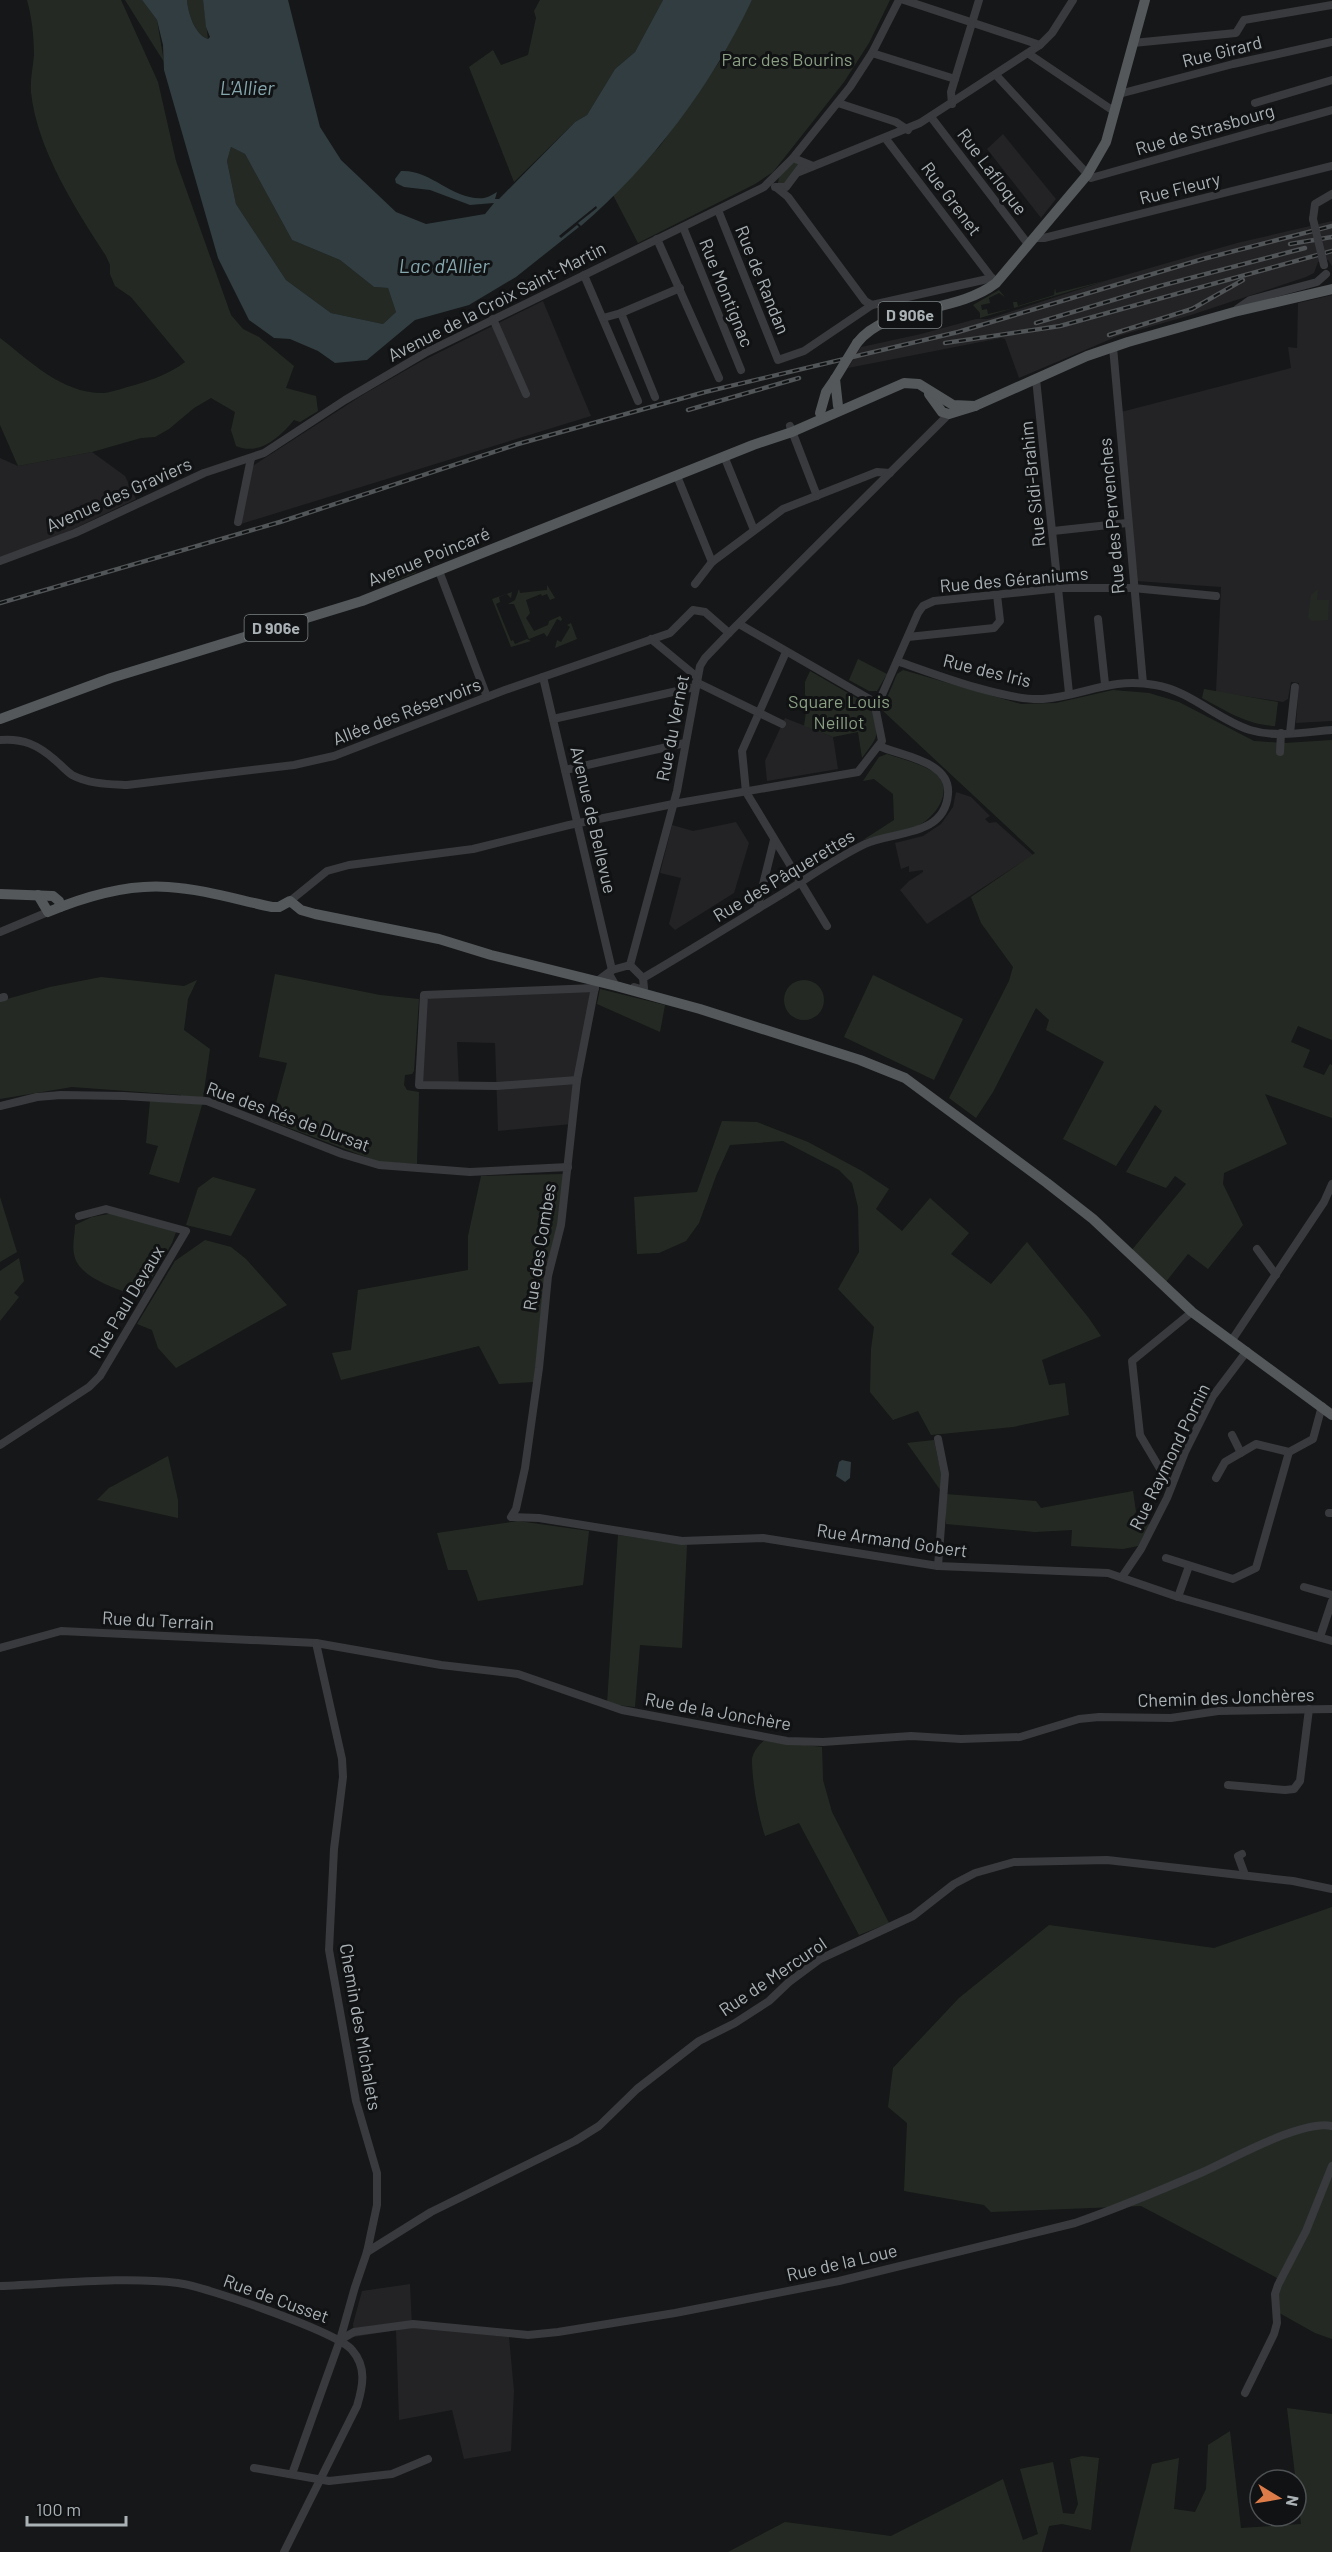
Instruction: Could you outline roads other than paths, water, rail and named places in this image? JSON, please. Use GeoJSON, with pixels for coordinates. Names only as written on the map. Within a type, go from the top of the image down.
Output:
{"type":"FeatureCollection","features":[{"type":"Feature","properties":{"kind":"main road","name":"D 906e"},"geometry":{"type":"LineString","coordinates":[[791,429],[823,416],[826,392],[863,335],[877,325],[969,299],[994,280],[1031,241],[1087,175],[1106,142],[1145,0]]}},
{"type":"Feature","properties":{"kind":"main road"},"geometry":{"type":"LineString","coordinates":[[823,416],[909,382],[924,387],[947,409],[975,406],[1113,347],[1234,312],[1332,289]]}},
{"type":"Feature","properties":{"kind":"main road"},"geometry":{"type":"LineString","coordinates":[[835,379],[838,406]]}},
{"type":"Feature","properties":{"kind":"main road"},"geometry":{"type":"LineString","coordinates":[[823,416],[838,406],[880,393]]}},
{"type":"Feature","properties":{"kind":"main road","name":"Avenue Poincaré"},"geometry":{"type":"LineString","coordinates":[[0,719],[111,678],[343,608],[791,429]]}},
{"type":"Feature","properties":{"kind":"main road"},"geometry":{"type":"LineString","coordinates":[[38,895],[48,912],[86,898],[156,887],[183,889],[272,907],[284,906],[290,901],[301,910],[315,914],[402,930],[472,949],[606,979],[860,1060],[905,1078],[1093,1219],[1192,1312],[1332,1415]]}},
{"type":"Feature","properties":{"kind":"main road"},"geometry":{"type":"LineString","coordinates":[[0,894],[52,896],[59,901],[60,907]]}},
{"type":"Feature","properties":{"kind":"main road"},"geometry":{"type":"LineString","coordinates":[[606,979],[644,983],[700,1009]]}},
{"type":"Feature","properties":{"kind":"street"},"geometry":{"type":"LineString","coordinates":[[776,185],[799,148],[805,144],[838,103],[872,53],[902,0],[1040,45]]}},
{"type":"Feature","properties":{"kind":"street"},"geometry":{"type":"LineString","coordinates":[[952,104],[951,92],[979,0]]}},
{"type":"Feature","properties":{"kind":"street"},"geometry":{"type":"LineString","coordinates":[[776,185],[786,187],[799,172],[908,130],[952,104],[1040,45],[1052,33],[1072,0]]}},
{"type":"Feature","properties":{"kind":"street"},"geometry":{"type":"LineString","coordinates":[[1133,43],[1236,33],[1244,20],[1332,5]]}},
{"type":"Feature","properties":{"kind":"street","name":"Rue Girard"},"geometry":{"type":"LineString","coordinates":[[1119,94],[1233,64],[1332,42]]}},
{"type":"Feature","properties":{"kind":"street"},"geometry":{"type":"LineString","coordinates":[[872,53],[955,79]]}},
{"type":"Feature","properties":{"kind":"street"},"geometry":{"type":"LineString","coordinates":[[1029,54],[1115,112]]}},
{"type":"Feature","properties":{"kind":"street"},"geometry":{"type":"LineString","coordinates":[[996,75],[1087,175]]}},
{"type":"Feature","properties":{"kind":"street"},"geometry":{"type":"LineString","coordinates":[[1255,103],[1332,80]]}},
{"type":"Feature","properties":{"kind":"street"},"geometry":{"type":"LineString","coordinates":[[838,103],[896,122],[908,130]]}},
{"type":"Feature","properties":{"kind":"street","name":"Rue de Strasbourg"},"geometry":{"type":"LineString","coordinates":[[1087,175],[1091,178],[1332,110]]}},
{"type":"Feature","properties":{"kind":"street","name":"Rue Lafloque"},"geometry":{"type":"LineString","coordinates":[[931,117],[1031,241]]}},
{"type":"Feature","properties":{"kind":"street","name":"Rue Grenet"},"geometry":{"type":"LineString","coordinates":[[886,139],[994,280]]}},
{"type":"Feature","properties":{"kind":"street"},"geometry":{"type":"LineString","coordinates":[[792,158],[813,166]]}},
{"type":"Feature","properties":{"kind":"street"},"geometry":{"type":"LineString","coordinates":[[799,172],[801,162]]}},
{"type":"Feature","properties":{"kind":"street","name":"Rue Fleury"},"geometry":{"type":"LineString","coordinates":[[1031,241],[1332,166]]}},
{"type":"Feature","properties":{"kind":"street"},"geometry":{"type":"LineString","coordinates":[[776,185],[788,197],[865,301],[872,305],[994,280]]}},
{"type":"Feature","properties":{"kind":"street","name":"Avenue de la Croix Saint-Martin"},"geometry":{"type":"LineString","coordinates":[[251,458],[264,453],[389,373],[657,239],[765,187],[776,185]]}},
{"type":"Feature","properties":{"kind":"street"},"geometry":{"type":"LineString","coordinates":[[1234,312],[1250,300],[1317,282],[1329,276],[1324,265],[1313,219],[1315,204],[1332,194]]}},
{"type":"Feature","properties":{"kind":"street","name":"Rue de Randan"},"geometry":{"type":"LineString","coordinates":[[718,210],[778,360],[804,351],[872,305]]}},
{"type":"Feature","properties":{"kind":"street","name":"Rue Montignac"},"geometry":{"type":"LineString","coordinates":[[683,227],[741,370]]}},
{"type":"Feature","properties":{"kind":"street"},"geometry":{"type":"LineString","coordinates":[[657,239],[719,378]]}},
{"type":"Feature","properties":{"kind":"street"},"geometry":{"type":"LineString","coordinates":[[584,275],[638,401]]}},
{"type":"Feature","properties":{"kind":"street"},"geometry":{"type":"LineString","coordinates":[[603,318],[621,313],[680,288]]}},
{"type":"Feature","properties":{"kind":"street"},"geometry":{"type":"LineString","coordinates":[[621,313],[655,397]]}},
{"type":"Feature","properties":{"kind":"street"},"geometry":{"type":"LineString","coordinates":[[494,319],[526,394]]}},
{"type":"Feature","properties":{"kind":"street","name":"Rue des Pervenches"},"geometry":{"type":"LineString","coordinates":[[1113,347],[1143,683]]}},
{"type":"Feature","properties":{"kind":"street","name":"Rue Sidi-Brahim"},"geometry":{"type":"LineString","coordinates":[[1036,379],[1069,693]]}},
{"type":"Feature","properties":{"kind":"street","name":"Rue du Vernet"},"geometry":{"type":"LineString","coordinates":[[290,901],[316,878],[336,868],[474,849],[578,823],[673,804],[696,682],[705,658],[936,428],[947,409]]}},
{"type":"Feature","properties":{"kind":"street"},"geometry":{"type":"LineString","coordinates":[[791,429],[817,496]]}},
{"type":"Feature","properties":{"kind":"street"},"geometry":{"type":"LineString","coordinates":[[724,456],[754,530]]}},
{"type":"Feature","properties":{"kind":"street"},"geometry":{"type":"LineString","coordinates":[[238,522],[251,458]]}},
{"type":"Feature","properties":{"kind":"street","name":"Avenue des Graviers"},"geometry":{"type":"LineString","coordinates":[[0,561],[75,533],[204,473],[251,458]]}},
{"type":"Feature","properties":{"kind":"street"},"geometry":{"type":"LineString","coordinates":[[695,584],[712,562],[783,509],[877,472],[890,474]]}},
{"type":"Feature","properties":{"kind":"street"},"geometry":{"type":"LineString","coordinates":[[677,476],[712,562]]}},
{"type":"Feature","properties":{"kind":"street"},"geometry":{"type":"LineString","coordinates":[[1053,531],[1127,523]]}},
{"type":"Feature","properties":{"kind":"street"},"geometry":{"type":"LineString","coordinates":[[439,571],[487,697]]}},
{"type":"Feature","properties":{"kind":"street","name":"Rue des Géraniums"},"geometry":{"type":"LineString","coordinates":[[878,704],[918,613],[929,603],[1058,588],[1133,588],[1216,596]]}},
{"type":"Feature","properties":{"kind":"street"},"geometry":{"type":"LineString","coordinates":[[908,637],[994,628],[1000,621],[997,595]]}},
{"type":"Feature","properties":{"kind":"street","name":"Allée des Réservoirs"},"geometry":{"type":"LineString","coordinates":[[0,740],[14,739],[40,747],[71,775],[89,782],[127,785],[294,765],[334,756],[487,697],[670,633],[693,610],[698,609],[705,612],[729,633]]}},
{"type":"Feature","properties":{"kind":"street"},"geometry":{"type":"LineString","coordinates":[[1098,619],[1105,684]]}},
{"type":"Feature","properties":{"kind":"street"},"geometry":{"type":"LineString","coordinates":[[577,1080],[497,1086],[415,1085],[424,995],[606,979],[630,965],[673,804],[858,772],[879,746],[882,737],[876,711],[878,704],[739,624]]}},
{"type":"Feature","properties":{"kind":"street"},"geometry":{"type":"LineString","coordinates":[[651,639],[696,682],[782,724]]}},
{"type":"Feature","properties":{"kind":"street"},"geometry":{"type":"LineString","coordinates":[[786,652],[742,751],[746,792],[827,926]]}},
{"type":"Feature","properties":{"kind":"street","name":"Rue des Iris"},"geometry":{"type":"LineString","coordinates":[[897,661],[965,684],[1026,698],[1044,699],[1105,684],[1143,683],[1178,692],[1248,729],[1281,733],[1332,730]]}},
{"type":"Feature","properties":{"kind":"street","name":"Avenue de Bellevue"},"geometry":{"type":"LineString","coordinates":[[543,677],[578,823],[606,979]]}},
{"type":"Feature","properties":{"kind":"street"},"geometry":{"type":"LineString","coordinates":[[553,719],[696,682]]}},
{"type":"Feature","properties":{"kind":"street"},"geometry":{"type":"LineString","coordinates":[[1290,733],[1295,687]]}},
{"type":"Feature","properties":{"kind":"street"},"geometry":{"type":"LineString","coordinates":[[1280,752],[1281,733]]}},
{"type":"Feature","properties":{"kind":"street"},"geometry":{"type":"LineString","coordinates":[[566,770],[685,743]]}},
{"type":"Feature","properties":{"kind":"street","name":"Rue des Pâquerettes"},"geometry":{"type":"LineString","coordinates":[[644,983],[757,909],[864,844],[926,827],[938,817],[946,803],[948,787],[940,772],[930,765],[879,746]]}},
{"type":"Feature","properties":{"kind":"street"},"geometry":{"type":"LineString","coordinates":[[757,909],[774,840]]}},
{"type":"Feature","properties":{"kind":"street"},"geometry":{"type":"LineString","coordinates":[[0,932],[48,912]]}},
{"type":"Feature","properties":{"kind":"street"},"geometry":{"type":"LineString","coordinates":[[630,965],[644,983]]}},
{"type":"Feature","properties":{"kind":"street","name":"Rue des Combes"},"geometry":{"type":"LineString","coordinates":[[511,1517],[516,1509],[525,1468],[539,1368],[548,1276],[561,1225],[577,1080],[606,979]]}},
{"type":"Feature","properties":{"kind":"street","name":"Rue des Rés de Dursat"},"geometry":{"type":"LineString","coordinates":[[0,1106],[36,1097],[61,1095],[207,1101],[342,1154],[379,1165],[470,1172],[567,1167]]}},
{"type":"Feature","properties":{"kind":"street"},"geometry":{"type":"LineString","coordinates":[[1232,1340],[1324,1202],[1332,1184]]}},
{"type":"Feature","properties":{"kind":"street","name":"Rue Paul Devaux"},"geometry":{"type":"LineString","coordinates":[[0,1445],[89,1387],[100,1376],[186,1231],[106,1209],[79,1216]]}},
{"type":"Feature","properties":{"kind":"street"},"geometry":{"type":"LineString","coordinates":[[1257,1249],[1276,1275]]}},
{"type":"Feature","properties":{"kind":"street"},"geometry":{"type":"LineString","coordinates":[[1172,1484],[1166,1479],[1140,1435],[1132,1361],[1192,1312]]}},
{"type":"Feature","properties":{"kind":"street","name":"Rue Raymond Pornin"},"geometry":{"type":"LineString","coordinates":[[1122,1577],[1141,1548],[1213,1395],[1247,1351]]}},
{"type":"Feature","properties":{"kind":"street"},"geometry":{"type":"LineString","coordinates":[[1216,1478],[1225,1462],[1256,1444],[1289,1452],[1313,1439],[1322,1406]]}},
{"type":"Feature","properties":{"kind":"street"},"geometry":{"type":"LineString","coordinates":[[1232,1435],[1241,1453]]}},
{"type":"Feature","properties":{"kind":"street"},"geometry":{"type":"LineString","coordinates":[[938,1439],[945,1474],[938,1566]]}},
{"type":"Feature","properties":{"kind":"street"},"geometry":{"type":"LineString","coordinates":[[1166,1558],[1233,1579],[1256,1568],[1289,1452]]}},
{"type":"Feature","properties":{"kind":"street","name":"Rue Armand Gobert"},"geometry":{"type":"LineString","coordinates":[[511,1517],[539,1518],[682,1541],[763,1538],[938,1566],[1108,1573],[1178,1597],[1332,1641]]}},
{"type":"Feature","properties":{"kind":"street"},"geometry":{"type":"LineString","coordinates":[[1178,1597],[1189,1566]]}},
{"type":"Feature","properties":{"kind":"street"},"geometry":{"type":"LineString","coordinates":[[1304,1587],[1332,1595]]}},
{"type":"Feature","properties":{"kind":"street"},"geometry":{"type":"LineString","coordinates":[[1320,1637],[1332,1600]]}},
{"type":"Feature","properties":{"kind":"street","name":"Rue du Terrain"},"geometry":{"type":"LineString","coordinates":[[0,1648],[61,1631],[316,1643]]}},
{"type":"Feature","properties":{"kind":"street","name":"Rue de la Jonchère"},"geometry":{"type":"LineString","coordinates":[[316,1643],[441,1665],[518,1674],[534,1678],[604,1706],[787,1741],[824,1742],[911,1736],[961,1739],[1020,1737],[1079,1719],[1120,1717]]}},
{"type":"Feature","properties":{"kind":"street","name":"Chemin des Michalets"},"geometry":{"type":"LineString","coordinates":[[292,2474],[340,2340],[367,2252],[378,2189],[377,2173],[349,2069],[329,1950],[334,1850],[343,1777],[342,1759],[316,1643]]}},
{"type":"Feature","properties":{"kind":"street"},"geometry":{"type":"LineString","coordinates":[[1228,1785],[1294,1789],[1300,1782],[1309,1709]]}},
{"type":"Feature","properties":{"kind":"street","name":"Chemin des Jonchères"},"geometry":{"type":"LineString","coordinates":[[1120,1717],[1171,1718],[1218,1712],[1332,1709]]}},
{"type":"Feature","properties":{"kind":"street"},"geometry":{"type":"LineString","coordinates":[[1242,1854],[1237,1860],[1245,1875]]}},
{"type":"Feature","properties":{"kind":"street","name":"Rue de Mercurol"},"geometry":{"type":"LineString","coordinates":[[367,2252],[431,2212],[575,2141],[599,2126],[637,2089],[699,2041],[735,2023],[769,2001],[789,1982],[820,1959],[913,1916],[954,1884],[975,1874],[1014,1862],[1107,1860],[1293,1881],[1332,1889]]}},
{"type":"Feature","properties":{"kind":"street","name":"Rue de la Loue"},"geometry":{"type":"LineString","coordinates":[[340,2340],[354,2332],[413,2324],[528,2335],[558,2332],[675,2313],[839,2281],[1075,2223],[1112,2211],[1289,2134],[1324,2124],[1332,2126]]}},
{"type":"Feature","properties":{"kind":"street"},"geometry":{"type":"LineString","coordinates":[[1245,2392],[1274,2334],[1277,2323],[1275,2294],[1278,2285],[1306,2231],[1332,2166]]}},
{"type":"Feature","properties":{"kind":"street","name":"Rue de Cusset"},"geometry":{"type":"LineString","coordinates":[[0,2286],[149,2281],[180,2283],[328,2333],[352,2349],[360,2362],[363,2374],[362,2390],[357,2406],[284,2552]]}},
{"type":"Feature","properties":{"kind":"street"},"geometry":{"type":"LineString","coordinates":[[254,2468],[320,2480],[392,2474],[428,2459]]}},
{"type":"Feature","properties":{"kind":"water"},"geometry":{"type":"Polygon","coordinates":[[[142,0],[187,0],[196,28],[203,37],[208,39],[210,37],[206,27],[203,0],[288,0],[320,127],[341,160],[396,212],[426,224],[485,214],[494,203],[470,205],[430,190],[404,187],[396,183],[395,179],[401,171],[422,175],[462,195],[484,198],[497,192],[495,199],[499,199],[575,122],[587,115],[615,69],[635,52],[663,0],[752,0],[718,63],[678,122],[632,177],[581,226],[578,223],[597,208],[596,206],[559,236],[561,238],[577,225],[579,227],[516,277],[469,305],[415,320],[367,360],[335,363],[318,351],[290,339],[274,338],[249,320],[218,258],[164,70],[163,45],[157,20],[142,0]],[[231,147],[227,161],[236,204],[286,280],[331,313],[383,324],[396,312],[388,288],[374,287],[340,260],[292,240],[245,154],[231,147]]]}},
{"type":"Feature","properties":{"kind":"water"},"geometry":{"type":"Polygon","coordinates":[[[842,1460],[851,1462],[850,1478],[845,1482],[836,1476],[839,1462],[842,1460]]]}},
{"type":"Feature","properties":{"kind":"railway"},"geometry":{"type":"LineString","coordinates":[[0,603],[280,522],[518,444],[705,392],[958,332],[1203,259],[1332,226]]}},
{"type":"Feature","properties":{"kind":"railway"},"geometry":{"type":"LineString","coordinates":[[1290,244],[1332,237]]}},
{"type":"Feature","properties":{"kind":"railway"},"geometry":{"type":"LineString","coordinates":[[1036,323],[1160,286],[1305,248]]}},
{"type":"Feature","properties":{"kind":"railway"},"geometry":{"type":"LineString","coordinates":[[945,343],[1060,326],[1332,251]]}},
{"type":"Feature","properties":{"kind":"railway"},"geometry":{"type":"LineString","coordinates":[[1109,335],[1192,309],[1243,280]]}},
{"type":"Feature","properties":{"kind":"railway"},"geometry":{"type":"LineString","coordinates":[[688,410],[799,378]]}},
{"type":"Feature","properties":{"kind":"park label","name":"Parc des Bourins"},"geometry":{"type":"Point","coordinates":[787,60]}},
{"type":"Feature","properties":{"kind":"park label","name":"Square Louis Neillot"},"geometry":{"type":"Point","coordinates":[839,712]}},
{"type":"Feature","properties":{"kind":"water label","name":"L'Allier"},"geometry":{"type":"Point","coordinates":[247,88]}},
{"type":"Feature","properties":{"kind":"water label","name":"Lac d'Allier"},"geometry":{"type":"Point","coordinates":[444,266]}}]}
